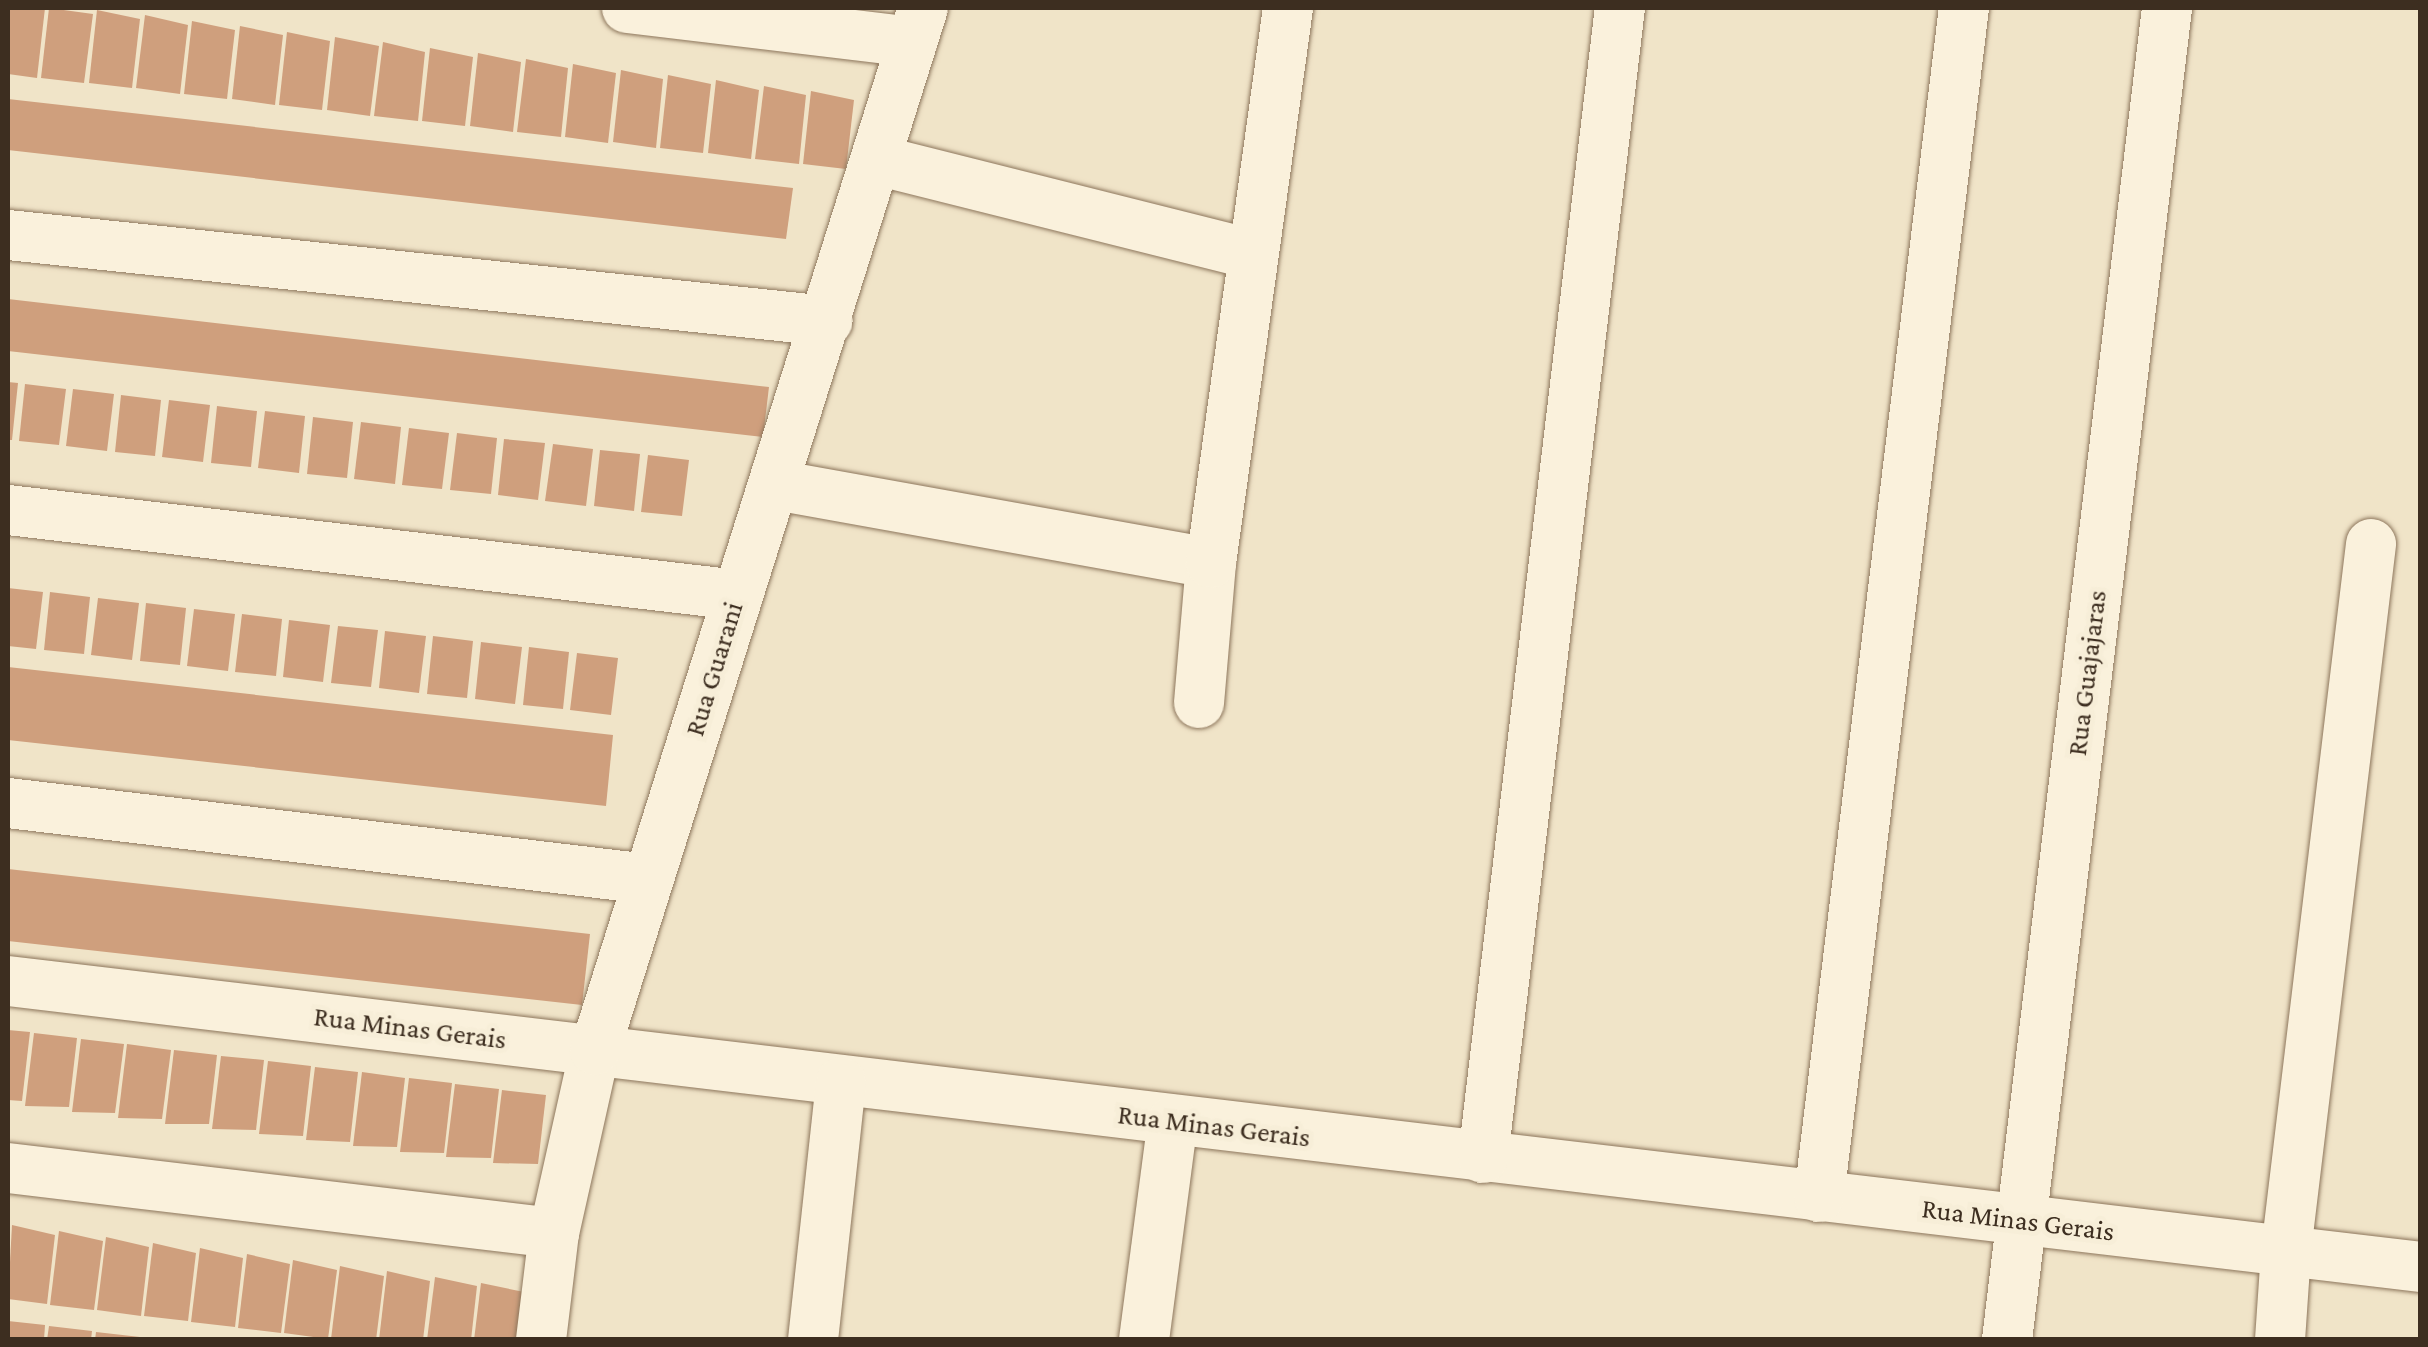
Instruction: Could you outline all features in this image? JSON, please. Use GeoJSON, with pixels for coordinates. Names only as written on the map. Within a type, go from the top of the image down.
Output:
{"type":"FeatureCollection","features":[{"type":"Feature","properties":{"kind":"street"},"geometry":{"type":"LineString","coordinates":[[626,8],[918,24]]}},
{"type":"Feature","properties":{"kind":"street"},"geometry":{"type":"LineString","coordinates":[[1199,703],[1211,563],[1288,8]]}},
{"type":"Feature","properties":{"kind":"street"},"geometry":{"type":"LineString","coordinates":[[1483,1158],[1620,8]]}},
{"type":"Feature","properties":{"kind":"street"},"geometry":{"type":"LineString","coordinates":[[1818,1197],[1964,8]]}},
{"type":"Feature","properties":{"kind":"street","name":"Rua Guajajaras"},"geometry":{"type":"LineString","coordinates":[[2006,1340],[2167,8]]}},
{"type":"Feature","properties":{"kind":"street","name":"Rua Guarani"},"geometry":{"type":"LineString","coordinates":[[541,1340],[554,1234],[595,1050],[918,24]]}},
{"type":"Feature","properties":{"kind":"street"},"geometry":{"type":"LineString","coordinates":[[877,160],[1251,254]]}},
{"type":"Feature","properties":{"kind":"street"},"geometry":{"type":"LineString","coordinates":[[8,235],[827,322]]}},
{"type":"Feature","properties":{"kind":"street"},"geometry":{"type":"LineString","coordinates":[[776,485],[1211,563]]}},
{"type":"Feature","properties":{"kind":"street"},"geometry":{"type":"LineString","coordinates":[[8,510],[738,595]]}},
{"type":"Feature","properties":{"kind":"street"},"geometry":{"type":"LineString","coordinates":[[2280,1340],[2286,1251],[2371,544]]}},
{"type":"Feature","properties":{"kind":"street"},"geometry":{"type":"LineString","coordinates":[[8,803],[648,879]]}},
{"type":"Feature","properties":{"kind":"street","name":"Rua Minas Gerais"},"geometry":{"type":"LineString","coordinates":[[8,982],[2420,1267]]}},
{"type":"Feature","properties":{"kind":"street"},"geometry":{"type":"LineString","coordinates":[[813,1340],[841,1083]]}},
{"type":"Feature","properties":{"kind":"street"},"geometry":{"type":"LineString","coordinates":[[1144,1340],[1173,1121]]}},
{"type":"Feature","properties":{"kind":"street"},"geometry":{"type":"LineString","coordinates":[[8,1168],[554,1234]]}},
{"type":"Feature","properties":{"kind":"building"},"geometry":{"type":"Polygon","coordinates":[[[8,8],[45,8],[37,78],[8,74],[8,8]]]}},
{"type":"Feature","properties":{"kind":"building"},"geometry":{"type":"Polygon","coordinates":[[[49,8],[93,14],[84,83],[41,78],[49,8]]]}},
{"type":"Feature","properties":{"kind":"building"},"geometry":{"type":"Polygon","coordinates":[[[97,10],[140,19],[132,88],[89,83],[97,10]]]}},
{"type":"Feature","properties":{"kind":"building"},"geometry":{"type":"Polygon","coordinates":[[[145,15],[188,25],[180,94],[136,88],[145,15]]]}},
{"type":"Feature","properties":{"kind":"building"},"geometry":{"type":"Polygon","coordinates":[[[192,21],[235,30],[227,99],[184,94],[192,21]]]}},
{"type":"Feature","properties":{"kind":"building"},"geometry":{"type":"Polygon","coordinates":[[[240,26],[283,35],[275,105],[232,99],[240,26]]]}},
{"type":"Feature","properties":{"kind":"building"},"geometry":{"type":"Polygon","coordinates":[[[287,32],[330,41],[322,110],[279,105],[287,32]]]}},
{"type":"Feature","properties":{"kind":"building"},"geometry":{"type":"Polygon","coordinates":[[[335,37],[379,46],[370,116],[327,110],[335,37]]]}},
{"type":"Feature","properties":{"kind":"building"},"geometry":{"type":"Polygon","coordinates":[[[383,42],[425,52],[418,121],[374,116],[383,42]]]}},
{"type":"Feature","properties":{"kind":"building"},"geometry":{"type":"Polygon","coordinates":[[[430,48],[473,57],[465,126],[422,121],[430,48]]]}},
{"type":"Feature","properties":{"kind":"building"},"geometry":{"type":"Polygon","coordinates":[[[478,53],[521,62],[513,132],[470,126],[478,53]]]}},
{"type":"Feature","properties":{"kind":"building"},"geometry":{"type":"Polygon","coordinates":[[[526,59],[568,68],[561,137],[517,132],[526,59]]]}},
{"type":"Feature","properties":{"kind":"building"},"geometry":{"type":"Polygon","coordinates":[[[573,64],[616,73],[608,143],[565,137],[573,64]]]}},
{"type":"Feature","properties":{"kind":"building"},"geometry":{"type":"Polygon","coordinates":[[[621,70],[663,79],[656,148],[613,142],[621,70]]]}},
{"type":"Feature","properties":{"kind":"building"},"geometry":{"type":"Polygon","coordinates":[[[668,75],[711,84],[703,153],[660,148],[668,75]]]}},
{"type":"Feature","properties":{"kind":"building"},"geometry":{"type":"Polygon","coordinates":[[[716,80],[759,90],[751,159],[708,153],[716,80]]]}},
{"type":"Feature","properties":{"kind":"building"},"geometry":{"type":"Polygon","coordinates":[[[764,86],[806,95],[799,164],[755,159],[764,86]]]}},
{"type":"Feature","properties":{"kind":"building"},"geometry":{"type":"Polygon","coordinates":[[[811,91],[854,100],[846,169],[803,164],[811,91]]]}},
{"type":"Feature","properties":{"kind":"building"},"geometry":{"type":"Polygon","coordinates":[[[8,99],[793,188],[786,239],[8,150],[8,99]]]}},
{"type":"Feature","properties":{"kind":"building"},"geometry":{"type":"Polygon","coordinates":[[[8,299],[769,387],[763,437],[8,351],[8,299]]]}},
{"type":"Feature","properties":{"kind":"building"},"geometry":{"type":"Polygon","coordinates":[[[8,382],[18,383],[12,440],[8,440],[8,382]]]}},
{"type":"Feature","properties":{"kind":"building"},"geometry":{"type":"Polygon","coordinates":[[[25,384],[66,389],[59,445],[19,441],[25,384]]]}},
{"type":"Feature","properties":{"kind":"building"},"geometry":{"type":"Polygon","coordinates":[[[73,389],[114,394],[107,451],[66,446],[73,389]]]}},
{"type":"Feature","properties":{"kind":"building"},"geometry":{"type":"Polygon","coordinates":[[[121,395],[161,400],[155,456],[115,452],[121,395]]]}},
{"type":"Feature","properties":{"kind":"building"},"geometry":{"type":"Polygon","coordinates":[[[169,400],[210,405],[203,462],[162,457],[169,400]]]}},
{"type":"Feature","properties":{"kind":"building"},"geometry":{"type":"Polygon","coordinates":[[[217,406],[257,411],[251,467],[211,463],[217,406]]]}},
{"type":"Feature","properties":{"kind":"building"},"geometry":{"type":"Polygon","coordinates":[[[265,411],[305,416],[299,473],[258,468],[265,411]]]}},
{"type":"Feature","properties":{"kind":"building"},"geometry":{"type":"Polygon","coordinates":[[[313,417],[353,422],[347,478],[307,474],[313,417]]]}},
{"type":"Feature","properties":{"kind":"building"},"geometry":{"type":"Polygon","coordinates":[[[361,422],[401,427],[395,484],[354,479],[361,422]]]}},
{"type":"Feature","properties":{"kind":"building"},"geometry":{"type":"Polygon","coordinates":[[[409,428],[449,433],[442,489],[402,485],[409,428]]]}},
{"type":"Feature","properties":{"kind":"building"},"geometry":{"type":"Polygon","coordinates":[[[457,433],[497,438],[491,494],[450,490],[457,433]]]}},
{"type":"Feature","properties":{"kind":"building"},"geometry":{"type":"Polygon","coordinates":[[[504,439],[545,443],[538,500],[498,495],[504,439]]]}},
{"type":"Feature","properties":{"kind":"building"},"geometry":{"type":"Polygon","coordinates":[[[553,444],[593,449],[586,506],[545,501],[553,444]]]}},
{"type":"Feature","properties":{"kind":"building"},"geometry":{"type":"Polygon","coordinates":[[[600,450],[640,454],[634,511],[594,506],[600,450]]]}},
{"type":"Feature","properties":{"kind":"building"},"geometry":{"type":"Polygon","coordinates":[[[648,455],[689,460],[682,516],[641,512],[648,455]]]}},
{"type":"Feature","properties":{"kind":"building"},"geometry":{"type":"Polygon","coordinates":[[[8,588],[43,592],[36,649],[8,646],[8,588]]]}},
{"type":"Feature","properties":{"kind":"building"},"geometry":{"type":"Polygon","coordinates":[[[50,592],[90,597],[84,654],[44,650],[50,592]]]}},
{"type":"Feature","properties":{"kind":"building"},"geometry":{"type":"Polygon","coordinates":[[[98,598],[139,603],[132,660],[91,655],[98,598]]]}},
{"type":"Feature","properties":{"kind":"building"},"geometry":{"type":"Polygon","coordinates":[[[146,603],[186,608],[180,665],[140,661],[146,603]]]}},
{"type":"Feature","properties":{"kind":"building"},"geometry":{"type":"Polygon","coordinates":[[[194,609],[235,614],[228,671],[187,666],[194,609]]]}},
{"type":"Feature","properties":{"kind":"building"},"geometry":{"type":"Polygon","coordinates":[[[242,614],[282,619],[276,676],[235,672],[242,614]]]}},
{"type":"Feature","properties":{"kind":"building"},"geometry":{"type":"Polygon","coordinates":[[[289,620],[330,625],[323,682],[283,677],[289,620]]]}},
{"type":"Feature","properties":{"kind":"building"},"geometry":{"type":"Polygon","coordinates":[[[338,626],[378,630],[371,687],[331,683],[338,626]]]}},
{"type":"Feature","properties":{"kind":"building"},"geometry":{"type":"Polygon","coordinates":[[[385,631],[426,636],[419,693],[379,688],[385,631]]]}},
{"type":"Feature","properties":{"kind":"building"},"geometry":{"type":"Polygon","coordinates":[[[433,636],[473,641],[467,698],[427,694],[433,636]]]}},
{"type":"Feature","properties":{"kind":"building"},"geometry":{"type":"Polygon","coordinates":[[[481,642],[522,647],[515,704],[475,699],[481,642]]]}},
{"type":"Feature","properties":{"kind":"building"},"geometry":{"type":"Polygon","coordinates":[[[529,647],[569,652],[563,709],[523,705],[529,647]]]}},
{"type":"Feature","properties":{"kind":"building"},"geometry":{"type":"Polygon","coordinates":[[[577,653],[618,658],[611,715],[570,710],[577,653]]]}},
{"type":"Feature","properties":{"kind":"building"},"geometry":{"type":"Polygon","coordinates":[[[8,667],[613,735],[606,806],[8,740],[8,667]]]}},
{"type":"Feature","properties":{"kind":"building"},"geometry":{"type":"Polygon","coordinates":[[[8,869],[590,934],[582,1005],[8,941],[8,869]]]}},
{"type":"Feature","properties":{"kind":"building"},"geometry":{"type":"Polygon","coordinates":[[[8,1030],[30,1032],[22,1101],[8,1100],[8,1030]]]}},
{"type":"Feature","properties":{"kind":"building"},"geometry":{"type":"Polygon","coordinates":[[[34,1033],[77,1038],[69,1107],[25,1106],[34,1033]]]}},
{"type":"Feature","properties":{"kind":"building"},"geometry":{"type":"Polygon","coordinates":[[[81,1039],[124,1044],[115,1113],[72,1112],[81,1039]]]}},
{"type":"Feature","properties":{"kind":"building"},"geometry":{"type":"Polygon","coordinates":[[[127,1044],[171,1050],[162,1119],[118,1118],[127,1044]]]}},
{"type":"Feature","properties":{"kind":"building"},"geometry":{"type":"Polygon","coordinates":[[[174,1050],[217,1055],[209,1124],[165,1124],[174,1050]]]}},
{"type":"Feature","properties":{"kind":"building"},"geometry":{"type":"Polygon","coordinates":[[[221,1056],[264,1060],[256,1130],[212,1129],[221,1056]]]}},
{"type":"Feature","properties":{"kind":"building"},"geometry":{"type":"Polygon","coordinates":[[[268,1061],[311,1066],[303,1136],[259,1134],[268,1061]]]}},
{"type":"Feature","properties":{"kind":"building"},"geometry":{"type":"Polygon","coordinates":[[[315,1067],[358,1072],[350,1142],[306,1140],[315,1067]]]}},
{"type":"Feature","properties":{"kind":"building"},"geometry":{"type":"Polygon","coordinates":[[[362,1072],[405,1078],[397,1147],[353,1146],[362,1072]]]}},
{"type":"Feature","properties":{"kind":"building"},"geometry":{"type":"Polygon","coordinates":[[[409,1078],[452,1083],[444,1153],[400,1152],[409,1078]]]}},
{"type":"Feature","properties":{"kind":"building"},"geometry":{"type":"Polygon","coordinates":[[[455,1084],[499,1089],[491,1158],[446,1157],[455,1084]]]}},
{"type":"Feature","properties":{"kind":"building"},"geometry":{"type":"Polygon","coordinates":[[[502,1090],[546,1095],[538,1164],[493,1163],[502,1090]]]}},
{"type":"Feature","properties":{"kind":"building"},"geometry":{"type":"Polygon","coordinates":[[[12,1225],[55,1235],[47,1304],[8,1299],[12,1225]]]}},
{"type":"Feature","properties":{"kind":"building"},"geometry":{"type":"Polygon","coordinates":[[[59,1231],[103,1241],[94,1310],[50,1305],[59,1231]]]}},
{"type":"Feature","properties":{"kind":"building"},"geometry":{"type":"Polygon","coordinates":[[[106,1237],[149,1247],[141,1316],[97,1310],[106,1237]]]}},
{"type":"Feature","properties":{"kind":"building"},"geometry":{"type":"Polygon","coordinates":[[[153,1243],[196,1253],[188,1321],[144,1316],[153,1243]]]}},
{"type":"Feature","properties":{"kind":"building"},"geometry":{"type":"Polygon","coordinates":[[[200,1248],[243,1258],[235,1327],[191,1322],[200,1248]]]}},
{"type":"Feature","properties":{"kind":"building"},"geometry":{"type":"Polygon","coordinates":[[[247,1254],[290,1264],[281,1333],[238,1328],[247,1254]]]}},
{"type":"Feature","properties":{"kind":"building"},"geometry":{"type":"Polygon","coordinates":[[[293,1260],[337,1270],[328,1339],[284,1333],[293,1260]]]}},
{"type":"Feature","properties":{"kind":"building"},"geometry":{"type":"Polygon","coordinates":[[[340,1266],[384,1276],[376,1340],[331,1339],[340,1266]]]}},
{"type":"Feature","properties":{"kind":"building"},"geometry":{"type":"Polygon","coordinates":[[[387,1271],[430,1281],[423,1340],[379,1340],[387,1271]]]}},
{"type":"Feature","properties":{"kind":"building"},"geometry":{"type":"Polygon","coordinates":[[[435,1277],[477,1286],[471,1340],[427,1340],[435,1277]]]}},
{"type":"Feature","properties":{"kind":"building"},"geometry":{"type":"Polygon","coordinates":[[[481,1283],[524,1292],[518,1340],[474,1340],[481,1283]]]}},
{"type":"Feature","properties":{"kind":"building"},"geometry":{"type":"Polygon","coordinates":[[[8,1321],[45,1325],[44,1340],[8,1340],[8,1321]]]}},
{"type":"Feature","properties":{"kind":"building"},"geometry":{"type":"Polygon","coordinates":[[[49,1326],[92,1331],[91,1340],[47,1340],[49,1326]]]}},
{"type":"Feature","properties":{"kind":"building"},"geometry":{"type":"Polygon","coordinates":[[[96,1332],[140,1337],[140,1340],[95,1340],[96,1332]]]}}]}
